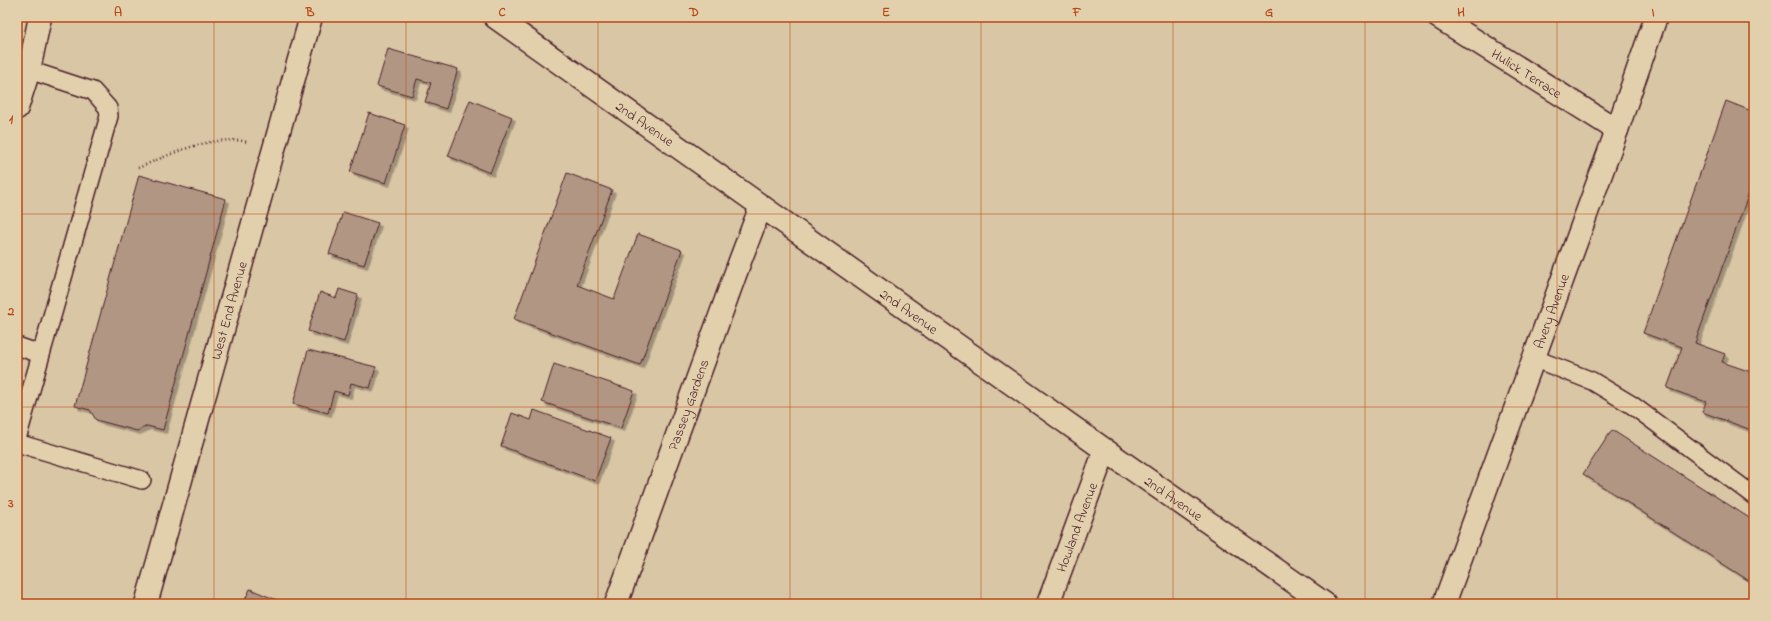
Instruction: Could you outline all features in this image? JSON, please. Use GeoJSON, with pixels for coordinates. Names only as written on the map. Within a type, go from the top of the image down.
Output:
{"type":"FeatureCollection","features":[{"type":"Feature","properties":{"kind":"street"},"geometry":{"type":"LineString","coordinates":[[17,108],[29,70],[40,17]]}},
{"type":"Feature","properties":{"kind":"street","name":"West End Avenue"},"geometry":{"type":"LineString","coordinates":[[146,604],[311,17]]}},
{"type":"Feature","properties":{"kind":"street","name":"2nd Avenue"},"geometry":{"type":"LineString","coordinates":[[495,17],[1105,450],[1325,604]]}},
{"type":"Feature","properties":{"kind":"street","name":"Hulick Terrace"},"geometry":{"type":"LineString","coordinates":[[1438,17],[1617,130]]}},
{"type":"Feature","properties":{"kind":"street","name":"Avery Avenue"},"geometry":{"type":"LineString","coordinates":[[1444,604],[1617,130],[1656,17]]}},
{"type":"Feature","properties":{"kind":"street","name":"Passey Gardens"},"geometry":{"type":"LineString","coordinates":[[616,604],[740,261],[762,206]]}},
{"type":"Feature","properties":{"kind":"street","name":"Howland Avenue"},"geometry":{"type":"LineString","coordinates":[[1048,604],[1105,450]]}},
{"type":"Feature","properties":{"kind":"lane"},"geometry":{"type":"LineString","coordinates":[[17,439],[109,116],[108,108],[93,91],[29,70]]}},
{"type":"Feature","properties":{"kind":"lane"},"geometry":{"type":"LineString","coordinates":[[17,346],[40,354]]}},
{"type":"Feature","properties":{"kind":"lane"},"geometry":{"type":"LineString","coordinates":[[1533,358],[1592,381],[1632,405],[1754,496]]}},
{"type":"Feature","properties":{"kind":"lane"},"geometry":{"type":"LineString","coordinates":[[17,443],[142,480]]}},
{"type":"Feature","properties":{"kind":"path"},"geometry":{"type":"LineString","coordinates":[[138,168],[179,151],[228,140],[251,143],[273,151]]}},
{"type":"Feature","properties":{"kind":"building"},"geometry":{"type":"Polygon","coordinates":[[[388,49],[458,69],[446,109],[425,102],[431,83],[417,79],[412,96],[377,86],[388,49]]]}},
{"type":"Feature","properties":{"kind":"building"},"geometry":{"type":"Polygon","coordinates":[[[470,100],[512,117],[490,173],[448,156],[470,100]]]}},
{"type":"Feature","properties":{"kind":"building"},"geometry":{"type":"Polygon","coordinates":[[[1726,101],[1754,112],[1754,179],[1695,343],[1725,354],[1722,362],[1754,373],[1754,431],[1702,412],[1706,402],[1667,388],[1682,347],[1643,333],[1726,101]]]}},
{"type":"Feature","properties":{"kind":"building"},"geometry":{"type":"Polygon","coordinates":[[[369,113],[405,125],[386,183],[350,172],[369,113]]]}},
{"type":"Feature","properties":{"kind":"building"},"geometry":{"type":"Polygon","coordinates":[[[567,173],[612,190],[577,285],[614,299],[638,234],[682,250],[640,365],[514,319],[567,173]]]}},
{"type":"Feature","properties":{"kind":"building"},"geometry":{"type":"Polygon","coordinates":[[[139,175],[226,199],[163,430],[147,426],[137,431],[96,420],[90,410],[75,406],[139,175]]]}},
{"type":"Feature","properties":{"kind":"building"},"geometry":{"type":"Polygon","coordinates":[[[343,212],[378,223],[364,265],[329,254],[343,212]]]}},
{"type":"Feature","properties":{"kind":"building"},"geometry":{"type":"Polygon","coordinates":[[[339,289],[358,295],[344,342],[308,331],[320,292],[336,298],[339,289]]]}},
{"type":"Feature","properties":{"kind":"building"},"geometry":{"type":"Polygon","coordinates":[[[308,350],[376,367],[370,388],[351,383],[348,395],[334,391],[328,413],[293,404],[308,350]]]}},
{"type":"Feature","properties":{"kind":"building"},"geometry":{"type":"Polygon","coordinates":[[[554,364],[634,391],[621,428],[542,402],[554,364]]]}},
{"type":"Feature","properties":{"kind":"building"},"geometry":{"type":"Polygon","coordinates":[[[534,410],[611,438],[595,481],[501,446],[512,413],[531,420],[534,410]]]}},
{"type":"Feature","properties":{"kind":"building"},"geometry":{"type":"Polygon","coordinates":[[[1612,430],[1754,521],[1754,584],[1583,474],[1612,430]]]}},
{"type":"Feature","properties":{"kind":"building"},"geometry":{"type":"Polygon","coordinates":[[[250,589],[286,604],[243,604],[250,589]]]}}]}
